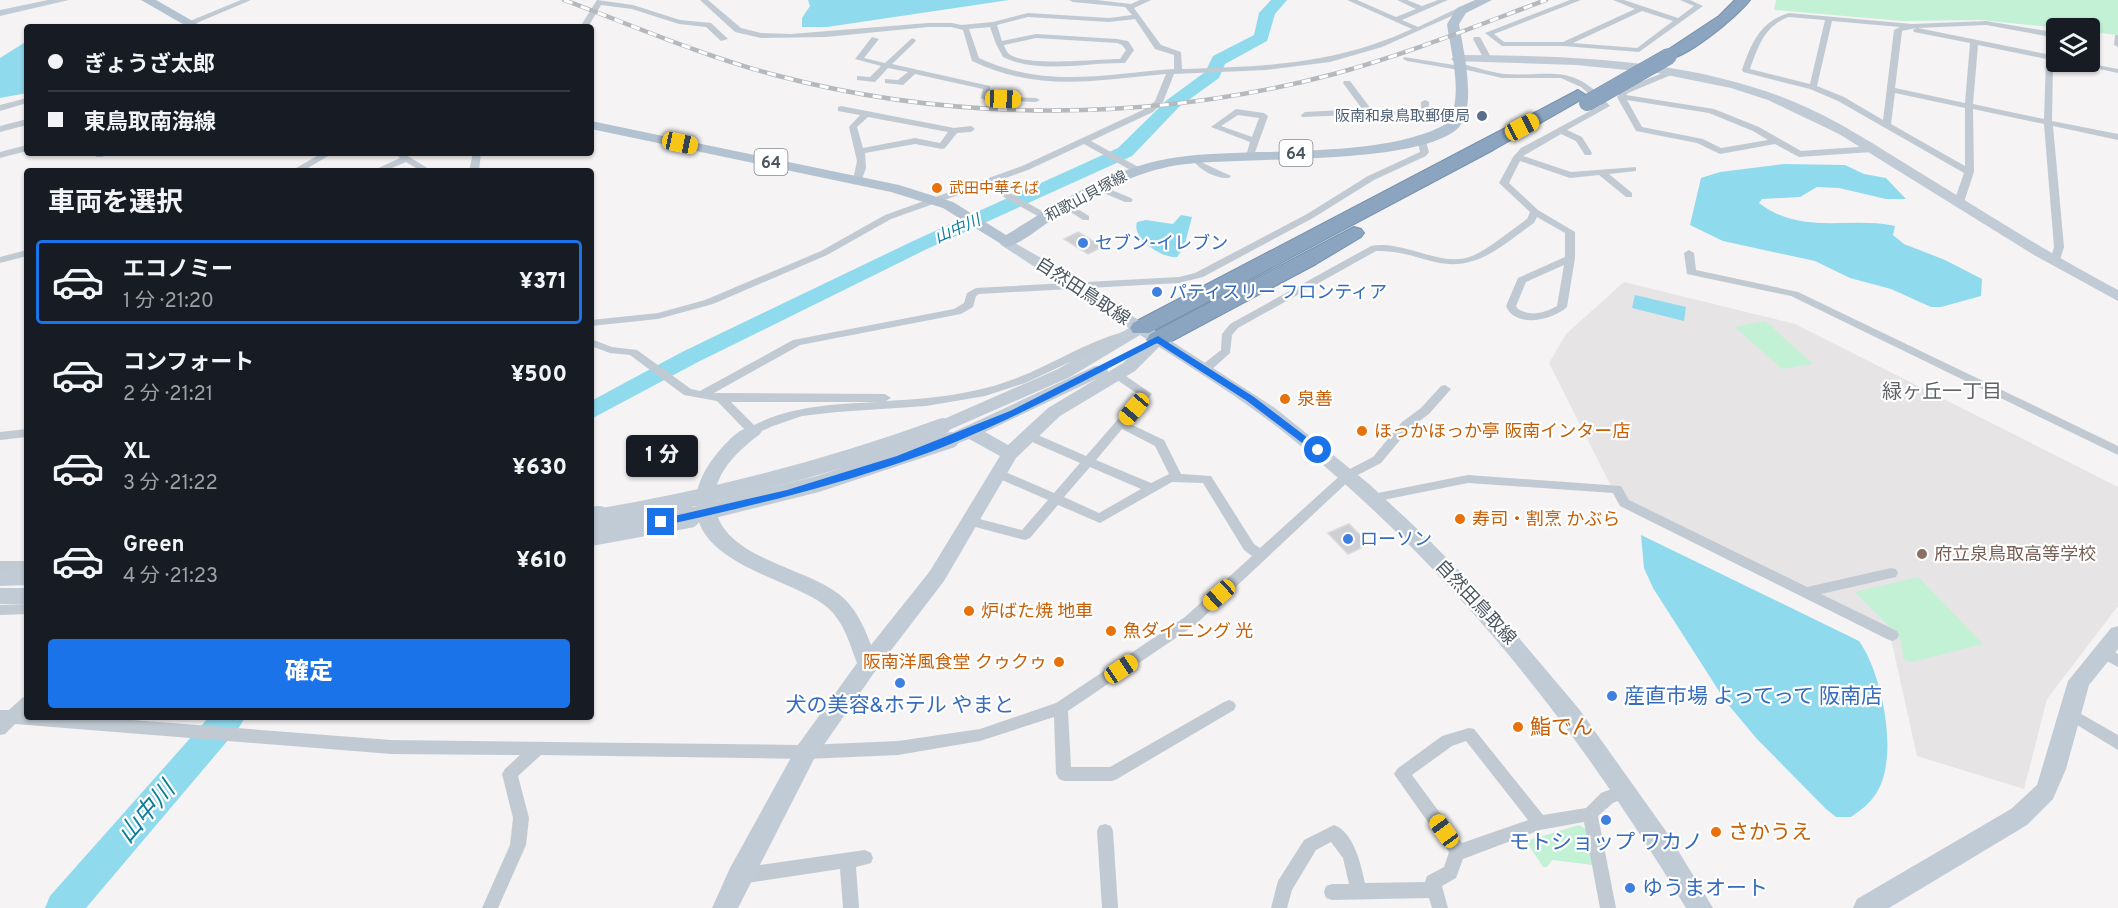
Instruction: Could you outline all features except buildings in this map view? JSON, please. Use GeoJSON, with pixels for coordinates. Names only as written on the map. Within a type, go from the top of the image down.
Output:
{"type":"FeatureCollection","features":[{"type":"Feature","properties":{"kind":"highway"},"geometry":{"type":"LineString","coordinates":[[1664,61],[1725,0]]}},
{"type":"Feature","properties":{"kind":"highway"},"geometry":{"type":"LineString","coordinates":[[1150,334],[1309,260],[1582,99],[1664,61],[1724,19],[1743,0]]}},
{"type":"Feature","properties":{"kind":"main road"},"geometry":{"type":"LineString","coordinates":[[147,0],[191,24]]}},
{"type":"Feature","properties":{"kind":"main road"},"geometry":{"type":"LineString","coordinates":[[1457,121],[1460,111],[1454,29],[1456,16],[1461,10],[1486,0]]}},
{"type":"Feature","properties":{"kind":"main road","name":"和歌山貝塚線"},"geometry":{"type":"LineString","coordinates":[[1001,238],[1042,215],[1066,205],[1132,167],[1196,159],[1422,142],[1443,134],[1457,121]]}},
{"type":"Feature","properties":{"kind":"main road","name":"64"},"geometry":{"type":"LineString","coordinates":[[594,126],[858,180],[943,203],[1001,238]]}},
{"type":"Feature","properties":{"kind":"street"},"geometry":{"type":"LineString","coordinates":[[0,13],[64,0]]}},
{"type":"Feature","properties":{"kind":"street"},"geometry":{"type":"LineString","coordinates":[[195,24],[247,0]]}},
{"type":"Feature","properties":{"kind":"street"},"geometry":{"type":"LineString","coordinates":[[704,0],[729,20],[734,28],[756,34],[819,36],[933,25],[963,27],[993,24],[1028,15],[1109,20],[1137,17]]}},
{"type":"Feature","properties":{"kind":"street"},"geometry":{"type":"LineString","coordinates":[[1073,0],[1130,7],[1147,0]]}},
{"type":"Feature","properties":{"kind":"street"},"geometry":{"type":"LineString","coordinates":[[1351,0],[1417,28]]}},
{"type":"Feature","properties":{"kind":"street"},"geometry":{"type":"LineString","coordinates":[[1401,0],[1422,9]]}},
{"type":"Feature","properties":{"kind":"street"},"geometry":{"type":"LineString","coordinates":[[1395,20],[1444,0]]}},
{"type":"Feature","properties":{"kind":"street"},"geometry":{"type":"LineString","coordinates":[[1577,0],[1489,33],[1502,44],[1563,44],[1639,50],[1699,6],[1684,0]]}},
{"type":"Feature","properties":{"kind":"street"},"geometry":{"type":"LineString","coordinates":[[1617,0],[1679,21]]}},
{"type":"Feature","properties":{"kind":"street"},"geometry":{"type":"LineString","coordinates":[[586,24],[601,1],[613,7],[629,6],[695,26],[708,26],[724,39]]}},
{"type":"Feature","properties":{"kind":"street"},"geometry":{"type":"LineString","coordinates":[[594,323],[688,309],[824,253],[888,218],[943,203],[1024,168],[1155,106],[1175,72],[1178,54],[1158,47],[1130,7]]}},
{"type":"Feature","properties":{"kind":"street"},"geometry":{"type":"LineString","coordinates":[[1563,44],[1640,8]]}},
{"type":"Feature","properties":{"kind":"street"},"geometry":{"type":"LineString","coordinates":[[963,27],[975,59],[1002,72],[1069,79],[1263,68],[1352,54],[1461,10]]}},
{"type":"Feature","properties":{"kind":"street"},"geometry":{"type":"LineString","coordinates":[[1969,172],[1841,99],[1813,87],[1746,70],[1758,40],[1766,29],[1780,17],[1830,18],[1909,27],[2046,57]]}},
{"type":"Feature","properties":{"kind":"street"},"geometry":{"type":"LineString","coordinates":[[1813,87],[1830,18]]}},
{"type":"Feature","properties":{"kind":"street"},"geometry":{"type":"LineString","coordinates":[[1887,125],[1898,30],[1909,27],[1986,23],[2046,33]]}},
{"type":"Feature","properties":{"kind":"street"},"geometry":{"type":"LineString","coordinates":[[993,24],[1000,44],[1011,57],[1060,64],[1122,61],[1130,50],[1125,43],[1117,41],[1036,36],[1000,44]]}},
{"type":"Feature","properties":{"kind":"street"},"geometry":{"type":"LineString","coordinates":[[1427,24],[1454,29]]}},
{"type":"Feature","properties":{"kind":"street"},"geometry":{"type":"LineString","coordinates":[[2118,37],[2118,45]]}},
{"type":"Feature","properties":{"kind":"street"},"geometry":{"type":"LineString","coordinates":[[875,39],[858,59],[982,86],[987,88],[985,98],[1036,100]]}},
{"type":"Feature","properties":{"kind":"street"},"geometry":{"type":"LineString","coordinates":[[860,78],[872,80],[912,39]]}},
{"type":"Feature","properties":{"kind":"street"},"geometry":{"type":"LineString","coordinates":[[1477,39],[1488,59]]}},
{"type":"Feature","properties":{"kind":"street"},"geometry":{"type":"LineString","coordinates":[[1959,202],[1969,172],[1969,106],[1974,42]]}},
{"type":"Feature","properties":{"kind":"street"},"geometry":{"type":"LineString","coordinates":[[1534,44],[1547,59]]}},
{"type":"Feature","properties":{"kind":"street"},"geometry":{"type":"LineString","coordinates":[[1411,63],[1458,64],[1488,59],[1664,61],[1699,77],[1770,96],[1830,123],[2055,261],[2118,296]]}},
{"type":"Feature","properties":{"kind":"street"},"geometry":{"type":"LineString","coordinates":[[1621,97],[1625,91],[1664,61]]}},
{"type":"Feature","properties":{"kind":"street"},"geometry":{"type":"LineString","coordinates":[[1458,64],[1502,76],[1562,76],[1584,85],[1604,101],[1606,106],[1516,157],[1504,183],[1535,212],[1570,232],[1570,258],[1562,307],[1551,314],[1533,317],[1524,317],[1513,311],[1511,306],[1522,280],[1570,258]]}},
{"type":"Feature","properties":{"kind":"street"},"geometry":{"type":"LineString","coordinates":[[2100,68],[2118,71]]}},
{"type":"Feature","properties":{"kind":"street"},"geometry":{"type":"LineString","coordinates":[[888,81],[900,83],[914,71]]}},
{"type":"Feature","properties":{"kind":"street"},"geometry":{"type":"LineString","coordinates":[[982,86],[1002,72]]}},
{"type":"Feature","properties":{"kind":"street"},"geometry":{"type":"LineString","coordinates":[[2052,72],[2048,123],[2059,247],[2055,261]]}},
{"type":"Feature","properties":{"kind":"street"},"geometry":{"type":"LineString","coordinates":[[1353,86],[1368,111]]}},
{"type":"Feature","properties":{"kind":"street"},"geometry":{"type":"LineString","coordinates":[[1892,90],[2118,137]]}},
{"type":"Feature","properties":{"kind":"street"},"geometry":{"type":"LineString","coordinates":[[1621,97],[1711,111],[1756,129],[1799,154],[1872,149]]}},
{"type":"Feature","properties":{"kind":"street"},"geometry":{"type":"LineString","coordinates":[[1621,97],[1639,129],[1700,141],[1720,151],[1776,141]]}},
{"type":"Feature","properties":{"kind":"street"},"geometry":{"type":"LineString","coordinates":[[0,108],[24,101]]}},
{"type":"Feature","properties":{"kind":"street"},"geometry":{"type":"LineString","coordinates":[[1425,102],[1425,117]]}},
{"type":"Feature","properties":{"kind":"street"},"geometry":{"type":"LineString","coordinates":[[841,109],[954,131],[971,129]]}},
{"type":"Feature","properties":{"kind":"street"},"geometry":{"type":"LineString","coordinates":[[1305,115],[1368,111],[1457,121]]}},
{"type":"Feature","properties":{"kind":"street"},"geometry":{"type":"LineString","coordinates":[[1250,156],[1264,116],[1236,112],[1215,127],[1255,141]]}},
{"type":"Feature","properties":{"kind":"street"},"geometry":{"type":"LineString","coordinates":[[858,180],[860,151],[851,135],[853,127],[865,115]]}},
{"type":"Feature","properties":{"kind":"street"},"geometry":{"type":"LineString","coordinates":[[0,129],[24,123]]}},
{"type":"Feature","properties":{"kind":"street"},"geometry":{"type":"LineString","coordinates":[[1560,130],[1579,139],[1588,153]]}},
{"type":"Feature","properties":{"kind":"street"},"geometry":{"type":"LineString","coordinates":[[860,151],[915,141],[942,146],[954,131]]}},
{"type":"Feature","properties":{"kind":"street"},"geometry":{"type":"LineString","coordinates":[[1083,140],[1132,167]]}},
{"type":"Feature","properties":{"kind":"street"},"geometry":{"type":"LineString","coordinates":[[701,395],[797,342],[957,312],[969,306],[971,295],[979,291],[1179,280],[1199,275],[1310,216],[1371,178],[1423,154],[1425,152],[1422,142]]}},
{"type":"Feature","properties":{"kind":"street"},"geometry":{"type":"LineString","coordinates":[[0,155],[24,149]]}},
{"type":"Feature","properties":{"kind":"street"},"geometry":{"type":"LineString","coordinates":[[302,168],[324,156]]}},
{"type":"Feature","properties":{"kind":"street"},"geometry":{"type":"LineString","coordinates":[[383,168],[406,156],[423,168]]}},
{"type":"Feature","properties":{"kind":"street"},"geometry":{"type":"LineString","coordinates":[[1516,157],[1570,175],[1633,169]]}},
{"type":"Feature","properties":{"kind":"street"},"geometry":{"type":"LineString","coordinates":[[1196,159],[1200,165],[1226,176]]}},
{"type":"Feature","properties":{"kind":"street"},"geometry":{"type":"LineString","coordinates":[[1601,172],[1629,195]]}},
{"type":"Feature","properties":{"kind":"street"},"geometry":{"type":"LineString","coordinates":[[986,183],[1042,215]]}},
{"type":"Feature","properties":{"kind":"street"},"geometry":{"type":"LineString","coordinates":[[1097,187],[1128,200]]}},
{"type":"Feature","properties":{"kind":"street"},"geometry":{"type":"LineString","coordinates":[[1066,205],[1086,218]]}},
{"type":"Feature","properties":{"kind":"street"},"geometry":{"type":"LineString","coordinates":[[1206,368],[1226,351],[1227,334],[1234,326],[1374,248],[1388,248],[1448,261],[1466,261],[1523,229],[1531,221],[1535,212]]}},
{"type":"Feature","properties":{"kind":"street","name":"自然田鳥取線"},"geometry":{"type":"LineString","coordinates":[[1001,238],[1206,368],[1303,437],[1373,498],[1486,610],[1518,646],[1575,720],[1700,908]]}},
{"type":"Feature","properties":{"kind":"street"},"geometry":{"type":"LineString","coordinates":[[1689,253],[1691,272],[1794,294],[2118,451]]}},
{"type":"Feature","properties":{"kind":"street"},"geometry":{"type":"LineString","coordinates":[[0,260],[24,254]]}},
{"type":"Feature","properties":{"kind":"street"},"geometry":{"type":"LineString","coordinates":[[868,664],[850,618],[831,599],[789,576],[741,555],[718,537],[709,522],[705,495],[712,474],[732,447],[753,430],[780,418],[804,412],[910,404],[978,394],[1028,379],[1040,371],[1103,342],[1150,334]]}},
{"type":"Feature","properties":{"kind":"street"},"geometry":{"type":"LineString","coordinates":[[594,534],[682,519],[788,494],[846,477],[947,433],[1064,373],[1150,334]]}},
{"type":"Feature","properties":{"kind":"street"},"geometry":{"type":"LineString","coordinates":[[725,908],[739,876],[806,752],[868,664],[937,576],[968,520],[1010,454],[1027,435],[1054,412],[1129,367],[1150,334]]}},
{"type":"Feature","properties":{"kind":"street"},"geometry":{"type":"LineString","coordinates":[[594,517],[680,503],[784,479],[947,433],[970,432],[1067,388],[1150,334]]}},
{"type":"Feature","properties":{"kind":"street"},"geometry":{"type":"LineString","coordinates":[[594,343],[610,350],[633,352],[680,387],[701,395],[721,398],[916,396],[970,388],[1040,371],[1064,373]]}},
{"type":"Feature","properties":{"kind":"street"},"geometry":{"type":"LineString","coordinates":[[968,520],[1025,535],[1146,393],[1117,374]]}},
{"type":"Feature","properties":{"kind":"street"},"geometry":{"type":"LineString","coordinates":[[45,720],[390,747],[806,752],[898,748],[980,735],[1061,708],[1190,621],[1348,475],[1377,460],[1406,425],[1425,411],[1445,389]]}},
{"type":"Feature","properties":{"kind":"street"},"geometry":{"type":"LineString","coordinates":[[721,398],[753,430]]}},
{"type":"Feature","properties":{"kind":"street"},"geometry":{"type":"LineString","coordinates":[[1121,424],[1160,442],[1177,478]]}},
{"type":"Feature","properties":{"kind":"street"},"geometry":{"type":"LineString","coordinates":[[970,432],[1010,454]]}},
{"type":"Feature","properties":{"kind":"street"},"geometry":{"type":"LineString","coordinates":[[0,436],[24,433]]}},
{"type":"Feature","properties":{"kind":"street"},"geometry":{"type":"LineString","coordinates":[[1027,435],[1151,488]]}},
{"type":"Feature","properties":{"kind":"street"},"geometry":{"type":"LineString","coordinates":[[997,472],[1055,500],[1100,518],[1170,478],[1208,479],[1249,547],[1262,556]]}},
{"type":"Feature","properties":{"kind":"street"},"geometry":{"type":"LineString","coordinates":[[1373,498],[1468,478],[1617,489],[1624,503],[1892,635]]}},
{"type":"Feature","properties":{"kind":"street"},"geometry":{"type":"LineString","coordinates":[[0,567],[24,566]]}},
{"type":"Feature","properties":{"kind":"street"},"geometry":{"type":"LineString","coordinates":[[1807,592],[1891,573]]}},
{"type":"Feature","properties":{"kind":"street"},"geometry":{"type":"LineString","coordinates":[[0,578],[24,577]]}},
{"type":"Feature","properties":{"kind":"street"},"geometry":{"type":"LineString","coordinates":[[0,596],[24,596]]}},
{"type":"Feature","properties":{"kind":"street"},"geometry":{"type":"LineString","coordinates":[[0,610],[24,609]]}},
{"type":"Feature","properties":{"kind":"street"},"geometry":{"type":"LineString","coordinates":[[1866,908],[2019,817],[2045,792],[2055,769],[2079,681],[2110,657],[2118,634]]}},
{"type":"Feature","properties":{"kind":"street"},"geometry":{"type":"LineString","coordinates":[[0,729],[6,717],[24,704]]}},
{"type":"Feature","properties":{"kind":"street"},"geometry":{"type":"LineString","coordinates":[[1061,708],[1064,774],[1112,774],[1229,706]]}},
{"type":"Feature","properties":{"kind":"street"},"geometry":{"type":"LineString","coordinates":[[2069,713],[2118,743]]}},
{"type":"Feature","properties":{"kind":"street"},"geometry":{"type":"LineString","coordinates":[[6,717],[24,718]]}},
{"type":"Feature","properties":{"kind":"street"},"geometry":{"type":"LineString","coordinates":[[1458,851],[1402,774],[1447,741],[1469,734],[1540,823]]}},
{"type":"Feature","properties":{"kind":"street"},"geometry":{"type":"LineString","coordinates":[[490,908],[509,871],[518,845],[521,818],[510,774],[538,749]]}},
{"type":"Feature","properties":{"kind":"street"},"geometry":{"type":"LineString","coordinates":[[1458,851],[1465,851],[1540,823],[1590,814],[1607,798],[1624,791]]}},
{"type":"Feature","properties":{"kind":"street"},"geometry":{"type":"LineString","coordinates":[[1590,814],[1608,908]]}},
{"type":"Feature","properties":{"kind":"street"},"geometry":{"type":"LineString","coordinates":[[1106,831],[1110,908]]}},
{"type":"Feature","properties":{"kind":"street"},"geometry":{"type":"LineString","coordinates":[[1280,908],[1284,887],[1310,845],[1334,832],[1350,855],[1359,891]]}},
{"type":"Feature","properties":{"kind":"street"},"geometry":{"type":"LineString","coordinates":[[1440,908],[1434,882],[1449,872],[1458,851]]}},
{"type":"Feature","properties":{"kind":"street"},"geometry":{"type":"LineString","coordinates":[[739,876],[865,858]]}},
{"type":"Feature","properties":{"kind":"street"},"geometry":{"type":"LineString","coordinates":[[847,860],[851,908]]}},
{"type":"Feature","properties":{"kind":"street"},"geometry":{"type":"LineString","coordinates":[[1332,892],[1435,890]]}},
{"type":"Feature","properties":{"kind":"shaded area","name":"府立泉鳥取高等学校"},"geometry":{"type":"Polygon","coordinates":[[[1624,282],[1795,324],[2118,487],[2118,606],[2047,699],[2024,789],[1917,756],[1890,634],[1619,502],[1549,363],[1566,334],[1624,282]]]}},
{"type":"Feature","properties":{"kind":"green space"},"geometry":{"type":"Polygon","coordinates":[[[1776,0],[2118,0],[2118,35],[2100,33],[2100,18],[2046,18],[2046,27],[1980,20],[1903,21],[1774,10],[1776,0]]]}},
{"type":"Feature","properties":{"kind":"green space"},"geometry":{"type":"Polygon","coordinates":[[[1765,321],[1813,364],[1782,369],[1735,327],[1765,321]]]}},
{"type":"Feature","properties":{"kind":"green space"},"geometry":{"type":"Polygon","coordinates":[[[1918,577],[1983,644],[1912,662],[1904,660],[1900,637],[1855,592],[1918,577]]]}},
{"type":"Feature","properties":{"kind":"green space"},"geometry":{"type":"Polygon","coordinates":[[[1579,825],[1586,829],[1593,865],[1552,860],[1547,867],[1543,867],[1526,841],[1579,825]]]}},
{"type":"Feature","properties":{"kind":"water"},"geometry":{"type":"Polygon","coordinates":[[[808,0],[1009,0],[827,27],[802,27],[802,18],[810,6],[808,0]]]}},
{"type":"Feature","properties":{"kind":"water"},"geometry":{"type":"Polygon","coordinates":[[[24,43],[24,94],[0,98],[0,58],[24,43]]]}},
{"type":"Feature","properties":{"kind":"water"},"geometry":{"type":"Polygon","coordinates":[[[1784,164],[1845,165],[1864,174],[1886,178],[1906,199],[1886,199],[1839,188],[1817,187],[1800,197],[1762,199],[1759,203],[1775,213],[1808,222],[1877,223],[1895,226],[1893,235],[1904,244],[1945,260],[1982,279],[1981,296],[1941,307],[1931,307],[1891,289],[1850,278],[1815,261],[1723,241],[1690,225],[1701,178],[1720,172],[1784,164]]]}},
{"type":"Feature","properties":{"kind":"water"},"geometry":{"type":"Polygon","coordinates":[[[1181,215],[1192,217],[1184,247],[1177,257],[1164,255],[1150,247],[1136,228],[1137,222],[1146,220],[1173,224],[1181,215]]]}},
{"type":"Feature","properties":{"kind":"water"},"geometry":{"type":"Polygon","coordinates":[[[1635,295],[1686,307],[1684,321],[1632,308],[1635,295]]]}},
{"type":"Feature","properties":{"kind":"water"},"geometry":{"type":"Polygon","coordinates":[[[1641,535],[1859,641],[1868,656],[1882,697],[1887,743],[1886,765],[1881,784],[1872,799],[1862,809],[1851,817],[1836,817],[1757,739],[1726,702],[1653,588],[1644,568],[1641,535]]]}},
{"type":"Feature","properties":{"kind":"waterway","name":"山中川"},"geometry":{"type":"LineString","coordinates":[[594,409],[690,357],[920,245],[1125,152],[1173,104],[1213,74],[1219,60],[1261,38],[1267,13],[1279,0]]}},
{"type":"Feature","properties":{"kind":"waterway","name":"山中川"},"geometry":{"type":"LineString","coordinates":[[63,908],[226,720]]}},
{"type":"Feature","properties":{"kind":"railway"},"geometry":{"type":"LineString","coordinates":[[564,0],[722,59],[775,75],[844,91],[913,102],[984,108],[1055,110],[1126,108],[1196,101],[1266,90],[1388,58],[1546,0]]}},
{"type":"Feature","properties":{"kind":"place","name":"阪南和泉鳥取郵便局"},"geometry":{"type":"Point","coordinates":[1482,116]}},
{"type":"Feature","properties":{"kind":"place","name":"武田中華そば"},"geometry":{"type":"Point","coordinates":[937,188]}},
{"type":"Feature","properties":{"kind":"place","name":"セブン-イレブン"},"geometry":{"type":"Point","coordinates":[1083,243]}},
{"type":"Feature","properties":{"kind":"place","name":"パティスリー フロンティア"},"geometry":{"type":"Point","coordinates":[1157,292]}},
{"type":"Feature","properties":{"kind":"place","name":"泉善"},"geometry":{"type":"Point","coordinates":[1285,399]}},
{"type":"Feature","properties":{"kind":"place","name":"ほっかほっか亭 阪南インター店"},"geometry":{"type":"Point","coordinates":[1362,431]}},
{"type":"Feature","properties":{"kind":"place","name":"寿司・割烹 かぶら"},"geometry":{"type":"Point","coordinates":[1460,519]}},
{"type":"Feature","properties":{"kind":"place","name":"ローソン"},"geometry":{"type":"Point","coordinates":[1348,539]}},
{"type":"Feature","properties":{"kind":"place","name":"府立泉鳥取高等学校"},"geometry":{"type":"Point","coordinates":[1922,554]}},
{"type":"Feature","properties":{"kind":"place","name":"炉ばた焼 地車"},"geometry":{"type":"Point","coordinates":[969,611]}},
{"type":"Feature","properties":{"kind":"place","name":"魚ダイニング 光"},"geometry":{"type":"Point","coordinates":[1111,631]}},
{"type":"Feature","properties":{"kind":"place","name":"阪南洋風食堂 クゥクゥ"},"geometry":{"type":"Point","coordinates":[1059,662]}},
{"type":"Feature","properties":{"kind":"place","name":"犬の美容&ホテル やまと"},"geometry":{"type":"Point","coordinates":[900,683]}},
{"type":"Feature","properties":{"kind":"place","name":"産直市場 よってって 阪南店"},"geometry":{"type":"Point","coordinates":[1612,696]}},
{"type":"Feature","properties":{"kind":"place","name":"鮨でん"},"geometry":{"type":"Point","coordinates":[1518,727]}},
{"type":"Feature","properties":{"kind":"place","name":"モトショップ ワカノ"},"geometry":{"type":"Point","coordinates":[1606,820]}},
{"type":"Feature","properties":{"kind":"place","name":"さかうえ"},"geometry":{"type":"Point","coordinates":[1716,832]}},
{"type":"Feature","properties":{"kind":"place","name":"ゆうまオート"},"geometry":{"type":"Point","coordinates":[1630,888]}},
{"type":"Feature","properties":{"kind":"district","name":"緑ヶ丘一丁目"},"geometry":{"type":"Point","coordinates":[1942,391]}},
{"type":"Feature","properties":{"kind":"route"},"geometry":{"type":"LineString","coordinates":[[661,522],[788,494],[901,459],[1013,413],[1084,379],[1158,339],[1251,399],[1318,450]]}}]}
